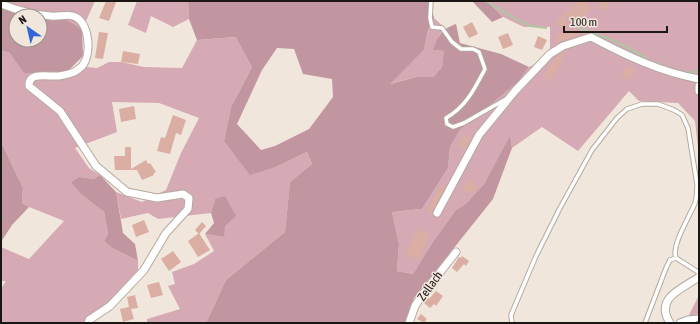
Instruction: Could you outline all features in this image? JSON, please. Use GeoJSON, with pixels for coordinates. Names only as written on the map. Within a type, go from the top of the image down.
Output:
{"type":"FeatureCollection","features":[{"type":"Feature","properties":{"kind":"street"},"geometry":{"type":"LineString","coordinates":[[1,4],[14,9],[51,16],[70,16],[80,20],[88,40],[83,65],[70,74],[59,76],[36,76],[31,78],[29,86],[60,111],[96,166],[127,192],[157,198],[183,194],[189,198],[188,209],[166,233],[144,270],[110,306],[88,323]]}},
{"type":"Feature","properties":{"kind":"street"},"geometry":{"type":"LineString","coordinates":[[437,213],[479,136],[511,97],[550,54],[563,46],[591,37],[636,59],[663,70],[681,76],[699,79]]}},
{"type":"Feature","properties":{"kind":"street"},"geometry":{"type":"LineString","coordinates":[[699,86],[699,91]]}},
{"type":"Feature","properties":{"kind":"street","name":"Zellach"},"geometry":{"type":"LineString","coordinates":[[409,323],[415,306],[422,295],[456,252]]}},
{"type":"Feature","properties":{"kind":"street"},"geometry":{"type":"LineString","coordinates":[[670,323],[665,315],[664,308],[666,302],[670,296],[699,276]]}},
{"type":"Feature","properties":{"kind":"street"},"geometry":{"type":"LineString","coordinates":[[680,323],[688,320],[699,319]]}},
{"type":"Feature","properties":{"kind":"lane"},"geometry":{"type":"LineString","coordinates":[[431,1],[430,18],[432,27],[442,28],[452,42],[461,49],[473,48],[479,52],[484,69],[464,104],[446,118],[447,124],[453,127],[464,123],[511,97]]}},
{"type":"Feature","properties":{"kind":"lane"},"geometry":{"type":"LineString","coordinates":[[512,323],[511,315],[536,256],[560,208],[592,150],[617,118],[627,109],[642,104],[658,104],[674,110],[682,116],[688,128],[698,184],[695,202],[676,246],[676,258]]}},
{"type":"Feature","properties":{"kind":"lane"},"geometry":{"type":"LineString","coordinates":[[676,258],[698,272],[699,276]]}},
{"type":"Feature","properties":{"kind":"lane"},"geometry":{"type":"LineString","coordinates":[[645,323],[666,268],[670,260],[676,258]]}},
{"type":"Feature","properties":{"kind":"shaded area"},"geometry":{"type":"Polygon","coordinates":[[[4,1],[95,1],[82,30],[61,18],[48,17],[48,8],[8,8],[8,10],[1,8],[1,3],[4,1]]]}},
{"type":"Feature","properties":{"kind":"shaded area"},"geometry":{"type":"Polygon","coordinates":[[[137,1],[188,1],[189,19],[173,27],[151,16],[146,33],[128,25],[137,1]]]}},
{"type":"Feature","properties":{"kind":"shaded area"},"geometry":{"type":"Polygon","coordinates":[[[188,1],[430,1],[434,18],[428,30],[424,50],[390,84],[416,77],[433,77],[442,67],[444,51],[433,50],[437,40],[446,28],[456,24],[460,43],[501,54],[529,67],[518,82],[460,130],[450,147],[448,168],[422,209],[392,212],[399,244],[397,271],[413,274],[430,246],[455,211],[466,204],[484,184],[510,136],[512,148],[493,199],[414,298],[405,323],[206,323],[226,280],[285,232],[290,182],[312,164],[307,152],[278,166],[250,175],[224,141],[231,107],[252,67],[236,37],[197,40],[189,19],[188,1]],[[277,48],[262,70],[237,124],[261,150],[275,146],[309,129],[333,97],[332,79],[303,74],[294,49],[277,48]]]}},
{"type":"Feature","properties":{"kind":"shaded area"},"geometry":{"type":"Polygon","coordinates":[[[472,1],[487,1],[503,17],[492,22],[472,1]]]}},
{"type":"Feature","properties":{"kind":"shaded area"},"geometry":{"type":"Polygon","coordinates":[[[487,1],[699,1],[699,157],[695,121],[678,103],[639,101],[629,91],[578,151],[542,127],[512,148],[510,137],[484,184],[466,205],[455,211],[430,246],[413,274],[397,271],[399,244],[392,212],[422,209],[448,168],[450,147],[460,130],[518,82],[529,67],[539,62],[550,50],[550,27],[524,27],[503,17],[487,1]]]}},
{"type":"Feature","properties":{"kind":"shaded area"},"geometry":{"type":"Polygon","coordinates":[[[1,8],[8,10],[8,48],[48,48],[48,17],[66,20],[82,30],[83,56],[67,72],[24,73],[10,53],[1,50],[1,8]]]}},
{"type":"Feature","properties":{"kind":"shaded area"},"geometry":{"type":"Polygon","coordinates":[[[434,18],[445,28],[440,34],[434,50],[445,51],[442,67],[433,77],[416,77],[389,84],[424,50],[428,30],[434,18]]]}},
{"type":"Feature","properties":{"kind":"shaded area"},"geometry":{"type":"Polygon","coordinates":[[[237,37],[252,67],[231,107],[224,141],[278,166],[307,152],[312,164],[290,182],[285,232],[226,280],[206,323],[147,323],[147,319],[180,309],[168,286],[175,284],[172,272],[194,264],[214,251],[205,234],[224,237],[215,199],[211,213],[158,219],[148,213],[121,219],[116,192],[142,202],[166,190],[181,153],[199,118],[159,103],[112,102],[117,132],[75,148],[89,168],[100,175],[94,179],[80,177],[82,195],[104,212],[108,234],[104,241],[112,248],[138,261],[138,270],[110,301],[82,323],[1,323],[1,289],[6,281],[1,281],[1,247],[29,259],[64,221],[22,203],[23,188],[1,142],[1,50],[67,72],[75,66],[97,68],[109,62],[121,62],[144,67],[182,68],[197,40],[237,37]]]}},
{"type":"Feature","properties":{"kind":"shaded area"},"geometry":{"type":"Polygon","coordinates":[[[1,142],[23,188],[22,203],[29,207],[12,225],[1,242],[1,142]]]}},
{"type":"Feature","properties":{"kind":"shaded area"},"geometry":{"type":"Polygon","coordinates":[[[100,175],[116,192],[123,233],[135,244],[138,261],[112,248],[104,241],[108,234],[104,212],[82,195],[71,182],[80,177],[94,179],[100,175]]]}},
{"type":"Feature","properties":{"kind":"shaded area"},"geometry":{"type":"Polygon","coordinates":[[[225,196],[236,216],[225,226],[224,237],[205,234],[214,223],[211,213],[215,199],[225,196]]]}},
{"type":"Feature","properties":{"kind":"shaded area"},"geometry":{"type":"Polygon","coordinates":[[[699,295],[699,323],[685,323],[699,295]]]}},
{"type":"Feature","properties":{"kind":"building"},"geometry":{"type":"Polygon","coordinates":[[[106,1],[116,2],[109,21],[99,18],[106,1]]]}},
{"type":"Feature","properties":{"kind":"building"},"geometry":{"type":"Polygon","coordinates":[[[577,1],[584,1],[591,6],[580,25],[564,14],[569,32],[582,34],[558,42],[556,35],[567,31],[556,23],[566,9],[570,12],[577,1]]]}},
{"type":"Feature","properties":{"kind":"building"},"geometry":{"type":"Polygon","coordinates":[[[601,1],[610,1],[606,11],[598,8],[601,1]]]}},
{"type":"Feature","properties":{"kind":"building"},"geometry":{"type":"Polygon","coordinates":[[[472,22],[478,34],[469,38],[463,27],[472,22]]]}},
{"type":"Feature","properties":{"kind":"building"},"geometry":{"type":"Polygon","coordinates":[[[99,32],[108,33],[103,59],[95,58],[99,32]]]}},
{"type":"Feature","properties":{"kind":"building"},"geometry":{"type":"Polygon","coordinates":[[[508,33],[513,45],[503,49],[498,37],[508,33]]]}},
{"type":"Feature","properties":{"kind":"building"},"geometry":{"type":"Polygon","coordinates":[[[538,36],[547,40],[542,50],[534,47],[538,36]]]}},
{"type":"Feature","properties":{"kind":"building"},"geometry":{"type":"Polygon","coordinates":[[[123,51],[140,54],[138,64],[121,62],[123,51]]]}},
{"type":"Feature","properties":{"kind":"building"},"geometry":{"type":"Polygon","coordinates":[[[562,52],[564,54],[560,60],[563,62],[549,81],[543,76],[557,56],[562,52]]]}},
{"type":"Feature","properties":{"kind":"building"},"geometry":{"type":"Polygon","coordinates":[[[628,65],[635,70],[629,80],[621,75],[628,65]]]}},
{"type":"Feature","properties":{"kind":"building"},"geometry":{"type":"Polygon","coordinates":[[[134,106],[136,119],[121,122],[119,109],[134,106]]]}},
{"type":"Feature","properties":{"kind":"building"},"geometry":{"type":"Polygon","coordinates":[[[173,115],[186,120],[181,135],[176,133],[170,154],[157,151],[161,137],[165,138],[173,115]]]}},
{"type":"Feature","properties":{"kind":"building"},"geometry":{"type":"Polygon","coordinates":[[[465,134],[472,138],[465,150],[458,145],[465,134]]]}},
{"type":"Feature","properties":{"kind":"building"},"geometry":{"type":"Polygon","coordinates":[[[125,147],[131,147],[131,169],[146,160],[156,172],[153,174],[154,175],[142,180],[137,170],[115,170],[114,156],[125,156],[125,147]]]}},
{"type":"Feature","properties":{"kind":"building"},"geometry":{"type":"Polygon","coordinates":[[[468,179],[474,183],[473,185],[477,188],[473,193],[469,191],[468,193],[462,190],[468,179]]]}},
{"type":"Feature","properties":{"kind":"building"},"geometry":{"type":"Polygon","coordinates":[[[441,185],[445,187],[432,214],[427,211],[441,185]]]}},
{"type":"Feature","properties":{"kind":"building"},"geometry":{"type":"Polygon","coordinates":[[[144,220],[149,232],[136,237],[132,225],[144,220]]]}},
{"type":"Feature","properties":{"kind":"building"},"geometry":{"type":"Polygon","coordinates":[[[202,222],[206,226],[199,234],[195,230],[202,222]]]}},
{"type":"Feature","properties":{"kind":"building"},"geometry":{"type":"Polygon","coordinates":[[[417,229],[430,235],[418,260],[405,255],[417,229]]]}},
{"type":"Feature","properties":{"kind":"building"},"geometry":{"type":"Polygon","coordinates":[[[199,233],[210,250],[198,257],[188,241],[199,233]]]}},
{"type":"Feature","properties":{"kind":"building"},"geometry":{"type":"Polygon","coordinates":[[[173,251],[181,262],[169,271],[161,259],[173,251]]]}},
{"type":"Feature","properties":{"kind":"building"},"geometry":{"type":"Polygon","coordinates":[[[462,256],[469,261],[466,266],[464,264],[457,272],[452,268],[459,257],[461,258],[462,256]]]}},
{"type":"Feature","properties":{"kind":"building"},"geometry":{"type":"Polygon","coordinates":[[[159,282],[163,295],[151,298],[147,285],[159,282]]]}},
{"type":"Feature","properties":{"kind":"building"},"geometry":{"type":"Polygon","coordinates":[[[436,291],[443,296],[436,306],[434,304],[430,308],[423,302],[427,297],[429,299],[436,291]]]}},
{"type":"Feature","properties":{"kind":"building"},"geometry":{"type":"Polygon","coordinates":[[[135,295],[138,308],[131,309],[134,319],[123,322],[120,309],[129,307],[127,297],[135,295]]]}},
{"type":"Feature","properties":{"kind":"building"},"geometry":{"type":"Polygon","coordinates":[[[421,314],[427,319],[424,323],[417,319],[421,314]]]}},
{"type":"Feature","properties":{"kind":"waterway"},"geometry":{"type":"LineString","coordinates":[[486,1],[512,17],[531,26],[546,28]]}},
{"type":"Feature","properties":{"kind":"waterway"},"geometry":{"type":"LineString","coordinates":[[577,27],[605,37],[642,55],[650,61]]}},
{"type":"Feature","properties":{"kind":"waterway"},"geometry":{"type":"LineString","coordinates":[[656,63],[683,72],[694,72],[699,70]]}},
{"type":"Feature","properties":{"kind":"railway"},"geometry":{"type":"LineString","coordinates":[[697,323],[699,318]]}}]}
